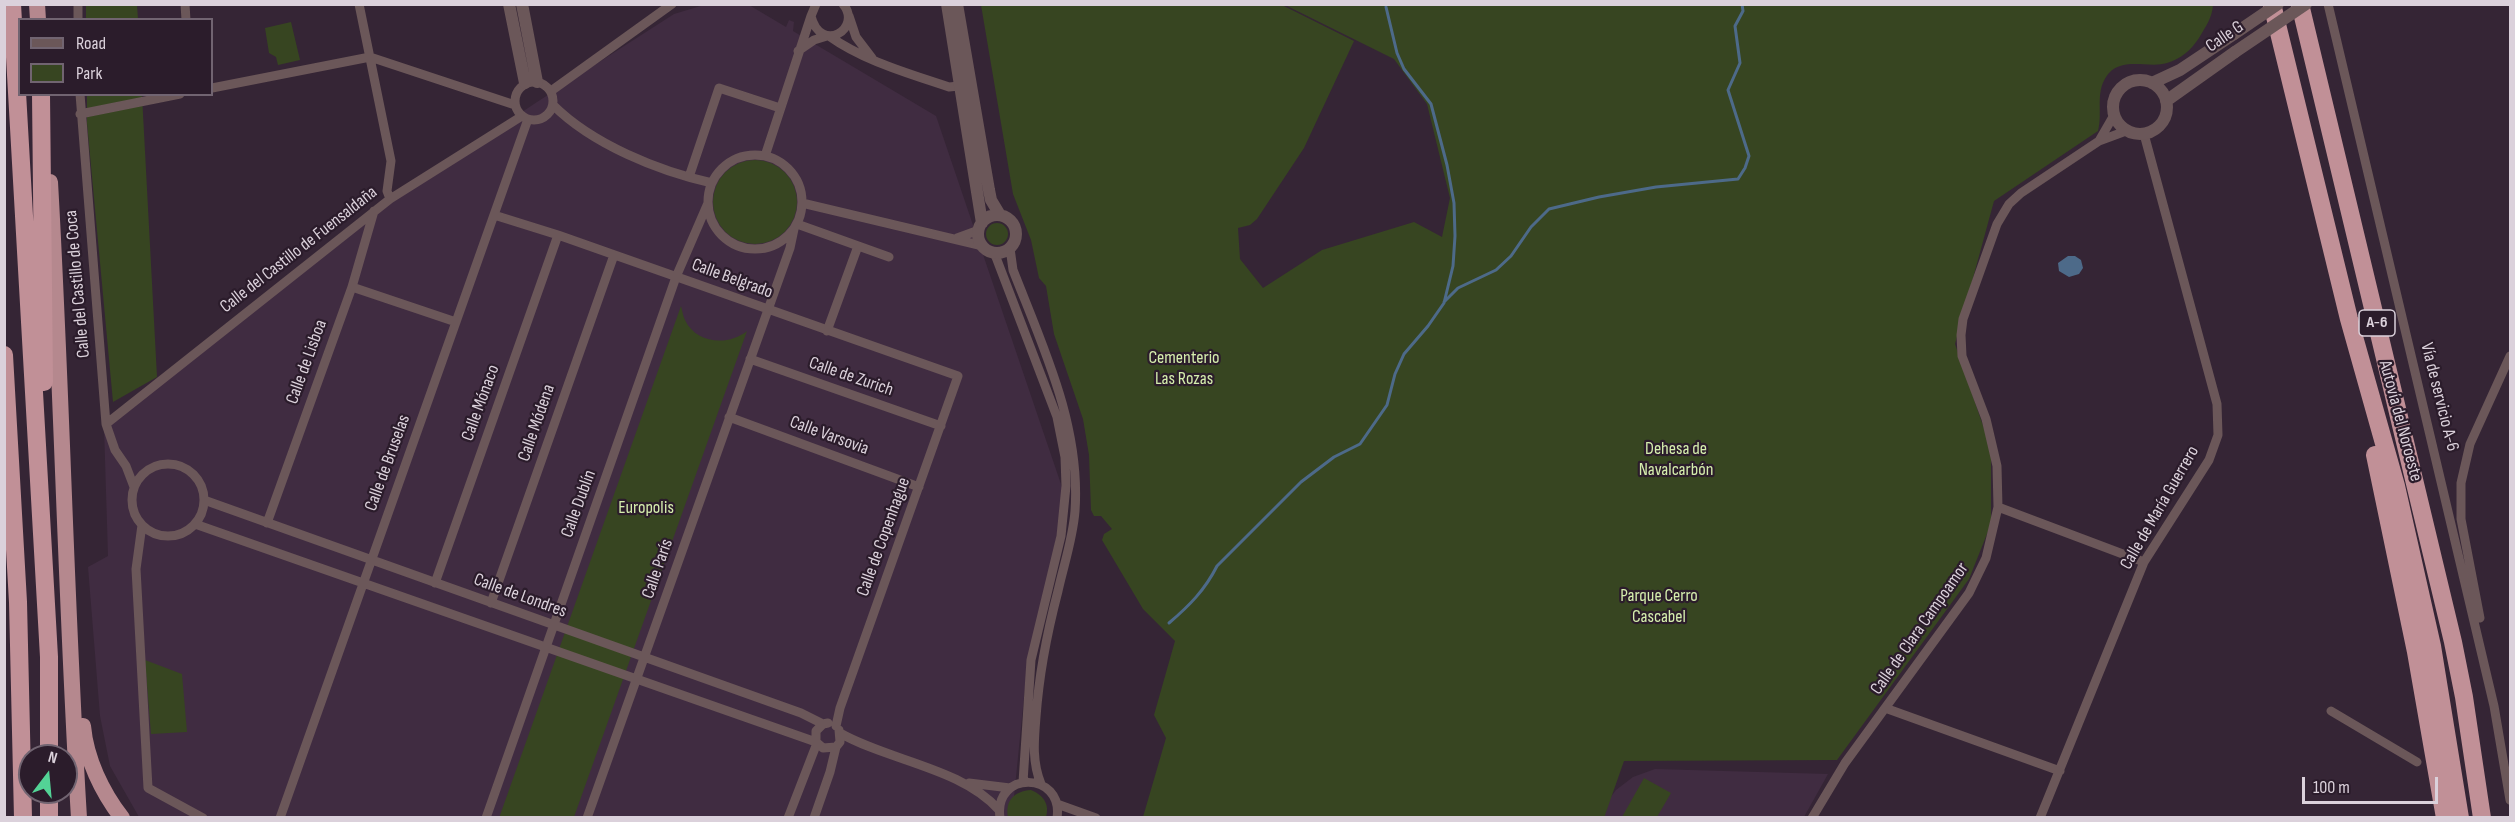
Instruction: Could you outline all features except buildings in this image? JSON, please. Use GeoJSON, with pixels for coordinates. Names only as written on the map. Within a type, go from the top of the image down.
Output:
{"type":"FeatureCollection","features":[{"type":"Feature","properties":{"kind":"highway"},"geometry":{"type":"LineString","coordinates":[[12,4],[49,657]]}},
{"type":"Feature","properties":{"kind":"highway"},"geometry":{"type":"LineString","coordinates":[[2267,4],[2371,429],[2416,652],[2445,818]]}},
{"type":"Feature","properties":{"kind":"highway","name":"Autovía del Noroeste"},"geometry":{"type":"LineString","coordinates":[[2272,4],[2349,320],[2396,486],[2432,646],[2460,818]]}},
{"type":"Feature","properties":{"kind":"highway","name":"Autovía del Noroeste"},"geometry":{"type":"LineString","coordinates":[[2300,4],[2453,642],[2464,697],[2482,818]]}},
{"type":"Feature","properties":{"kind":"highway"},"geometry":{"type":"LineString","coordinates":[[42,96],[45,468],[50,599],[50,744]]}},
{"type":"Feature","properties":{"kind":"highway"},"geometry":{"type":"LineString","coordinates":[[42,96],[53,234],[70,662],[79,818]]}},
{"type":"Feature","properties":{"kind":"highway"},"geometry":{"type":"LineString","coordinates":[[4,355],[18,602],[23,818]]}},
{"type":"Feature","properties":{"kind":"highway"},"geometry":{"type":"LineString","coordinates":[[2371,429],[2382,460],[2412,580],[2420,593]]}},
{"type":"Feature","properties":{"kind":"highway"},"geometry":{"type":"LineString","coordinates":[[4,571],[18,818]]}},
{"type":"Feature","properties":{"kind":"highway"},"geometry":{"type":"LineString","coordinates":[[68,575],[84,739],[99,782],[122,818]]}},
{"type":"Feature","properties":{"kind":"street"},"geometry":{"type":"LineString","coordinates":[[359,4],[391,161],[387,191],[390,199]]}},
{"type":"Feature","properties":{"kind":"street"},"geometry":{"type":"LineString","coordinates":[[509,4],[531,82]]}},
{"type":"Feature","properties":{"kind":"street"},"geometry":{"type":"LineString","coordinates":[[522,4],[531,82]]}},
{"type":"Feature","properties":{"kind":"street"},"geometry":{"type":"LineString","coordinates":[[551,91],[672,4]]}},
{"type":"Feature","properties":{"kind":"street"},"geometry":{"type":"LineString","coordinates":[[765,156],[798,51],[816,4]]}},
{"type":"Feature","properties":{"kind":"street"},"geometry":{"type":"LineString","coordinates":[[843,4],[856,37],[872,58]]}},
{"type":"Feature","properties":{"kind":"street"},"geometry":{"type":"LineString","coordinates":[[947,4],[981,208],[980,226],[983,246]]}},
{"type":"Feature","properties":{"kind":"street"},"geometry":{"type":"LineString","coordinates":[[802,203],[983,246],[994,252],[1002,252],[1010,248],[1015,240],[1016,230],[1010,220],[1000,215],[991,200],[957,4]]}},
{"type":"Feature","properties":{"kind":"street","name":"Calle G"},"geometry":{"type":"LineString","coordinates":[[2152,83],[2180,70],[2278,4]]}},
{"type":"Feature","properties":{"kind":"street","name":"Calle G"},"geometry":{"type":"LineString","coordinates":[[2166,101],[2306,4]]}},
{"type":"Feature","properties":{"kind":"street","name":"Vía de servicio A-6"},"geometry":{"type":"LineString","coordinates":[[2328,4],[2494,706],[2511,800]]}},
{"type":"Feature","properties":{"kind":"street"},"geometry":{"type":"LineString","coordinates":[[811,16],[813,25],[819,33],[828,36],[848,50],[949,87],[959,86]]}},
{"type":"Feature","properties":{"kind":"street"},"geometry":{"type":"LineString","coordinates":[[798,51],[814,40],[843,31],[849,16]]}},
{"type":"Feature","properties":{"kind":"street"},"geometry":{"type":"LineString","coordinates":[[213,88],[370,57],[515,105],[525,117],[543,118],[553,105]]}},
{"type":"Feature","properties":{"kind":"street"},"geometry":{"type":"LineString","coordinates":[[2136,81],[2152,83],[2161,91],[2166,101],[2167,111],[2162,124],[2144,134],[2126,131],[2114,115],[2114,100],[2121,88],[2136,81]]}},
{"type":"Feature","properties":{"kind":"street"},"geometry":{"type":"LineString","coordinates":[[515,105],[517,92],[531,82],[543,83],[551,91],[553,105],[567,119],[608,147],[689,177],[712,183]]}},
{"type":"Feature","properties":{"kind":"street"},"geometry":{"type":"LineString","coordinates":[[689,177],[719,88],[780,108]]}},
{"type":"Feature","properties":{"kind":"street","name":"Calle del Castillo de Coca"},"geometry":{"type":"LineString","coordinates":[[80,96],[106,424],[114,450],[126,466],[134,487]]}},
{"type":"Feature","properties":{"kind":"street"},"geometry":{"type":"LineString","coordinates":[[80,114],[170,96]]}},
{"type":"Feature","properties":{"kind":"street","name":"Calle de Clara Campoamor"},"geometry":{"type":"LineString","coordinates":[[2099,141],[2114,115]]}},
{"type":"Feature","properties":{"kind":"street","name":"Calle del Castillo de Fuensaldaña"},"geometry":{"type":"LineString","coordinates":[[106,424],[390,199],[525,117]]}},
{"type":"Feature","properties":{"kind":"street","name":"Calle de Bruselas"},"geometry":{"type":"LineString","coordinates":[[280,818],[494,215],[525,117]]}},
{"type":"Feature","properties":{"kind":"street","name":"Calle de Clara Campoamor"},"geometry":{"type":"LineString","coordinates":[[1812,818],[1845,763],[1969,593],[1986,558],[1998,507],[1997,466],[1994,444],[1962,356],[1961,335],[1963,319],[1997,224],[2009,204],[2021,193],[2099,141],[2126,131]]}},
{"type":"Feature","properties":{"kind":"street","name":"Calle de María Guerrero"},"geometry":{"type":"LineString","coordinates":[[2040,818],[2144,562],[2209,460],[2218,435],[2217,404],[2144,134]]}},
{"type":"Feature","properties":{"kind":"street"},"geometry":{"type":"LineString","coordinates":[[754,155],[765,156],[788,168],[800,190],[802,203],[795,226],[785,238],[761,249],[741,247],[724,238],[715,228],[708,203],[712,183],[717,174],[733,160],[754,155]]}},
{"type":"Feature","properties":{"kind":"street","name":"Calle Dublín"},"geometry":{"type":"LineString","coordinates":[[486,818],[676,277],[708,203]]}},
{"type":"Feature","properties":{"kind":"street","name":"Calle de Lisboa"},"geometry":{"type":"LineString","coordinates":[[267,523],[352,287],[374,211]]}},
{"type":"Feature","properties":{"kind":"street","name":"Calle Belgrado"},"geometry":{"type":"LineString","coordinates":[[494,215],[558,235],[958,376]]}},
{"type":"Feature","properties":{"kind":"street"},"geometry":{"type":"LineString","coordinates":[[954,239],[980,226],[987,218],[1000,215]]}},
{"type":"Feature","properties":{"kind":"street"},"geometry":{"type":"LineString","coordinates":[[795,226],[889,257]]}},
{"type":"Feature","properties":{"kind":"street","name":"Calle París"},"geometry":{"type":"LineString","coordinates":[[587,818],[790,248],[795,226]]}},
{"type":"Feature","properties":{"kind":"street","name":"Calle Mónaco"},"geometry":{"type":"LineString","coordinates":[[435,583],[558,235]]}},
{"type":"Feature","properties":{"kind":"street"},"geometry":{"type":"LineString","coordinates":[[827,331],[858,246]]}},
{"type":"Feature","properties":{"kind":"street"},"geometry":{"type":"LineString","coordinates":[[1010,248],[1013,270],[1066,415],[1074,455],[1076,486],[1072,537],[1049,626],[1038,695],[1034,759],[1041,784],[1054,796],[1057,804],[1057,818]]}},
{"type":"Feature","properties":{"kind":"street"},"geometry":{"type":"LineString","coordinates":[[994,252],[1057,417],[1065,457],[1066,486],[1061,536],[1031,660],[1023,782]]}},
{"type":"Feature","properties":{"kind":"street","name":"Calle Módena"},"geometry":{"type":"LineString","coordinates":[[491,603],[614,255]]}},
{"type":"Feature","properties":{"kind":"street"},"geometry":{"type":"LineString","coordinates":[[352,287],[456,322]]}},
{"type":"Feature","properties":{"kind":"street"},"geometry":{"type":"LineString","coordinates":[[2494,706],[2461,519],[2461,483],[2470,444],[2511,356]]}},
{"type":"Feature","properties":{"kind":"street","name":"Calle de Zurich"},"geometry":{"type":"LineString","coordinates":[[750,359],[941,426]]}},
{"type":"Feature","properties":{"kind":"street","name":"Calle de Copenhague"},"geometry":{"type":"LineString","coordinates":[[832,727],[958,376]]}},
{"type":"Feature","properties":{"kind":"street","name":"Calle Varsovia"},"geometry":{"type":"LineString","coordinates":[[729,417],[919,487]]}},
{"type":"Feature","properties":{"kind":"street"},"geometry":{"type":"LineString","coordinates":[[172,464],[185,468],[195,476],[202,488],[204,500],[202,513],[195,524],[186,531],[163,536],[142,525],[133,507],[134,487],[148,470],[159,465],[172,464]]}},
{"type":"Feature","properties":{"kind":"street"},"geometry":{"type":"LineString","coordinates":[[126,466],[148,470]]}},
{"type":"Feature","properties":{"kind":"street","name":"Calle de Londres"},"geometry":{"type":"LineString","coordinates":[[204,500],[801,713],[832,727],[863,746]]}},
{"type":"Feature","properties":{"kind":"street"},"geometry":{"type":"LineString","coordinates":[[1998,507],[2144,562]]}},
{"type":"Feature","properties":{"kind":"street"},"geometry":{"type":"LineString","coordinates":[[195,524],[817,742],[828,749],[836,746],[863,746],[963,782],[986,796],[999,814]]}},
{"type":"Feature","properties":{"kind":"street"},"geometry":{"type":"LineString","coordinates":[[142,525],[136,569],[148,788],[202,818]]}},
{"type":"Feature","properties":{"kind":"street"},"geometry":{"type":"LineString","coordinates":[[1886,708],[2060,771]]}},
{"type":"Feature","properties":{"kind":"street"},"geometry":{"type":"LineString","coordinates":[[2331,711],[2417,762]]}},
{"type":"Feature","properties":{"kind":"street"},"geometry":{"type":"LineString","coordinates":[[788,818],[817,742],[816,732],[832,727],[836,746],[830,772],[814,818]]}},
{"type":"Feature","properties":{"kind":"street"},"geometry":{"type":"LineString","coordinates":[[963,782],[1010,788]]}},
{"type":"Feature","properties":{"kind":"street"},"geometry":{"type":"LineString","coordinates":[[999,814],[1000,802],[1010,788],[1023,782],[1041,784]]}},
{"type":"Feature","properties":{"kind":"street"},"geometry":{"type":"LineString","coordinates":[[1057,804],[1096,818]]}},
{"type":"Feature","properties":{"kind":"shaded area"},"geometry":{"type":"Polygon","coordinates":[[[704,5],[749,5],[786,27],[789,20],[794,22],[793,31],[936,116],[1065,496],[1025,687],[1012,817],[139,817],[110,766],[100,716],[88,567],[108,556],[104,427],[389,201],[674,14],[704,5]]]}},
{"type":"Feature","properties":{"kind":"shaded area"},"geometry":{"type":"Polygon","coordinates":[[[1655,769],[1828,774],[1804,817],[1603,818],[1610,798],[1616,790],[1633,777],[1655,769]]]}},
{"type":"Feature","properties":{"kind":"green space"},"geometry":{"type":"Polygon","coordinates":[[[86,5],[137,5],[138,18],[86,18],[86,5]]]}},
{"type":"Feature","properties":{"kind":"green space","name":"Dehesa de Navalcarbón"},"geometry":{"type":"Polygon","coordinates":[[[981,5],[1282,5],[1354,41],[1304,148],[1257,219],[1250,225],[1238,228],[1240,259],[1263,288],[1322,250],[1414,222],[1442,237],[1450,198],[1427,104],[1394,59],[1285,5],[2213,5],[2210,18],[2199,38],[2181,56],[2167,63],[2126,64],[2112,70],[2106,77],[2101,90],[2098,131],[1994,201],[1955,344],[1991,449],[1991,524],[1969,579],[1837,760],[1624,761],[1604,818],[1143,817],[1166,738],[1154,715],[1175,641],[1143,609],[1102,540],[1104,534],[1112,529],[1101,516],[1094,516],[1091,510],[1089,455],[1083,419],[1054,334],[1046,286],[1039,278],[1031,240],[1013,194],[981,5]]]}},
{"type":"Feature","properties":{"kind":"green space"},"geometry":{"type":"Polygon","coordinates":[[[291,22],[300,60],[278,65],[276,57],[269,53],[265,28],[291,22]]]}},
{"type":"Feature","properties":{"kind":"green space"},"geometry":{"type":"Polygon","coordinates":[[[87,96],[142,96],[157,377],[113,402],[87,123],[87,96]]]}},
{"type":"Feature","properties":{"kind":"green space"},"geometry":{"type":"Polygon","coordinates":[[[747,160],[763,160],[779,167],[790,178],[797,194],[794,218],[785,232],[763,244],[747,244],[731,237],[720,226],[713,210],[713,194],[720,178],[731,167],[747,160]]]}},
{"type":"Feature","properties":{"kind":"green space"},"geometry":{"type":"Polygon","coordinates":[[[997,223],[1005,226],[1008,234],[1005,242],[997,245],[989,242],[986,234],[989,226],[997,223]]]}},
{"type":"Feature","properties":{"kind":"green space","name":"Europolis"},"geometry":{"type":"Polygon","coordinates":[[[681,306],[690,328],[705,338],[731,339],[747,331],[574,817],[499,818],[681,306]]]}},
{"type":"Feature","properties":{"kind":"green space"},"geometry":{"type":"Polygon","coordinates":[[[145,660],[182,674],[187,732],[151,734],[145,660]]]}},
{"type":"Feature","properties":{"kind":"green space"},"geometry":{"type":"Polygon","coordinates":[[[1644,778],[1671,793],[1657,817],[1622,817],[1644,778]]]}},
{"type":"Feature","properties":{"kind":"green space"},"geometry":{"type":"Polygon","coordinates":[[[1031,790],[1044,800],[1047,808],[1046,817],[1008,817],[1008,806],[1012,798],[1020,792],[1031,790]]]}},
{"type":"Feature","properties":{"kind":"water"},"geometry":{"type":"Polygon","coordinates":[[[2068,256],[2075,256],[2081,260],[2083,268],[2079,274],[2069,277],[2059,271],[2058,263],[2068,256]]]}},
{"type":"Feature","properties":{"kind":"waterway"},"geometry":{"type":"LineString","coordinates":[[1444,302],[1458,288],[1496,270],[1511,256],[1531,227],[1549,209],[1656,187],[1738,179],[1749,156],[1728,90],[1740,63],[1735,26],[1743,11],[1742,4]]}},
{"type":"Feature","properties":{"kind":"waterway"},"geometry":{"type":"LineString","coordinates":[[1169,623],[1196,597],[1217,566],[1301,482],[1334,457],[1360,444],[1387,405],[1395,374],[1404,354],[1444,303],[1453,266],[1455,236],[1454,203],[1447,165],[1431,104],[1404,69],[1397,53],[1386,7]]}},
{"type":"Feature","properties":{"kind":"park label","name":"Cementerio Las Rozas"},"geometry":{"type":"Point","coordinates":[1184,368]}},
{"type":"Feature","properties":{"kind":"park label","name":"Parque Cerro Cascabel"},"geometry":{"type":"Point","coordinates":[1659,606]}}]}
